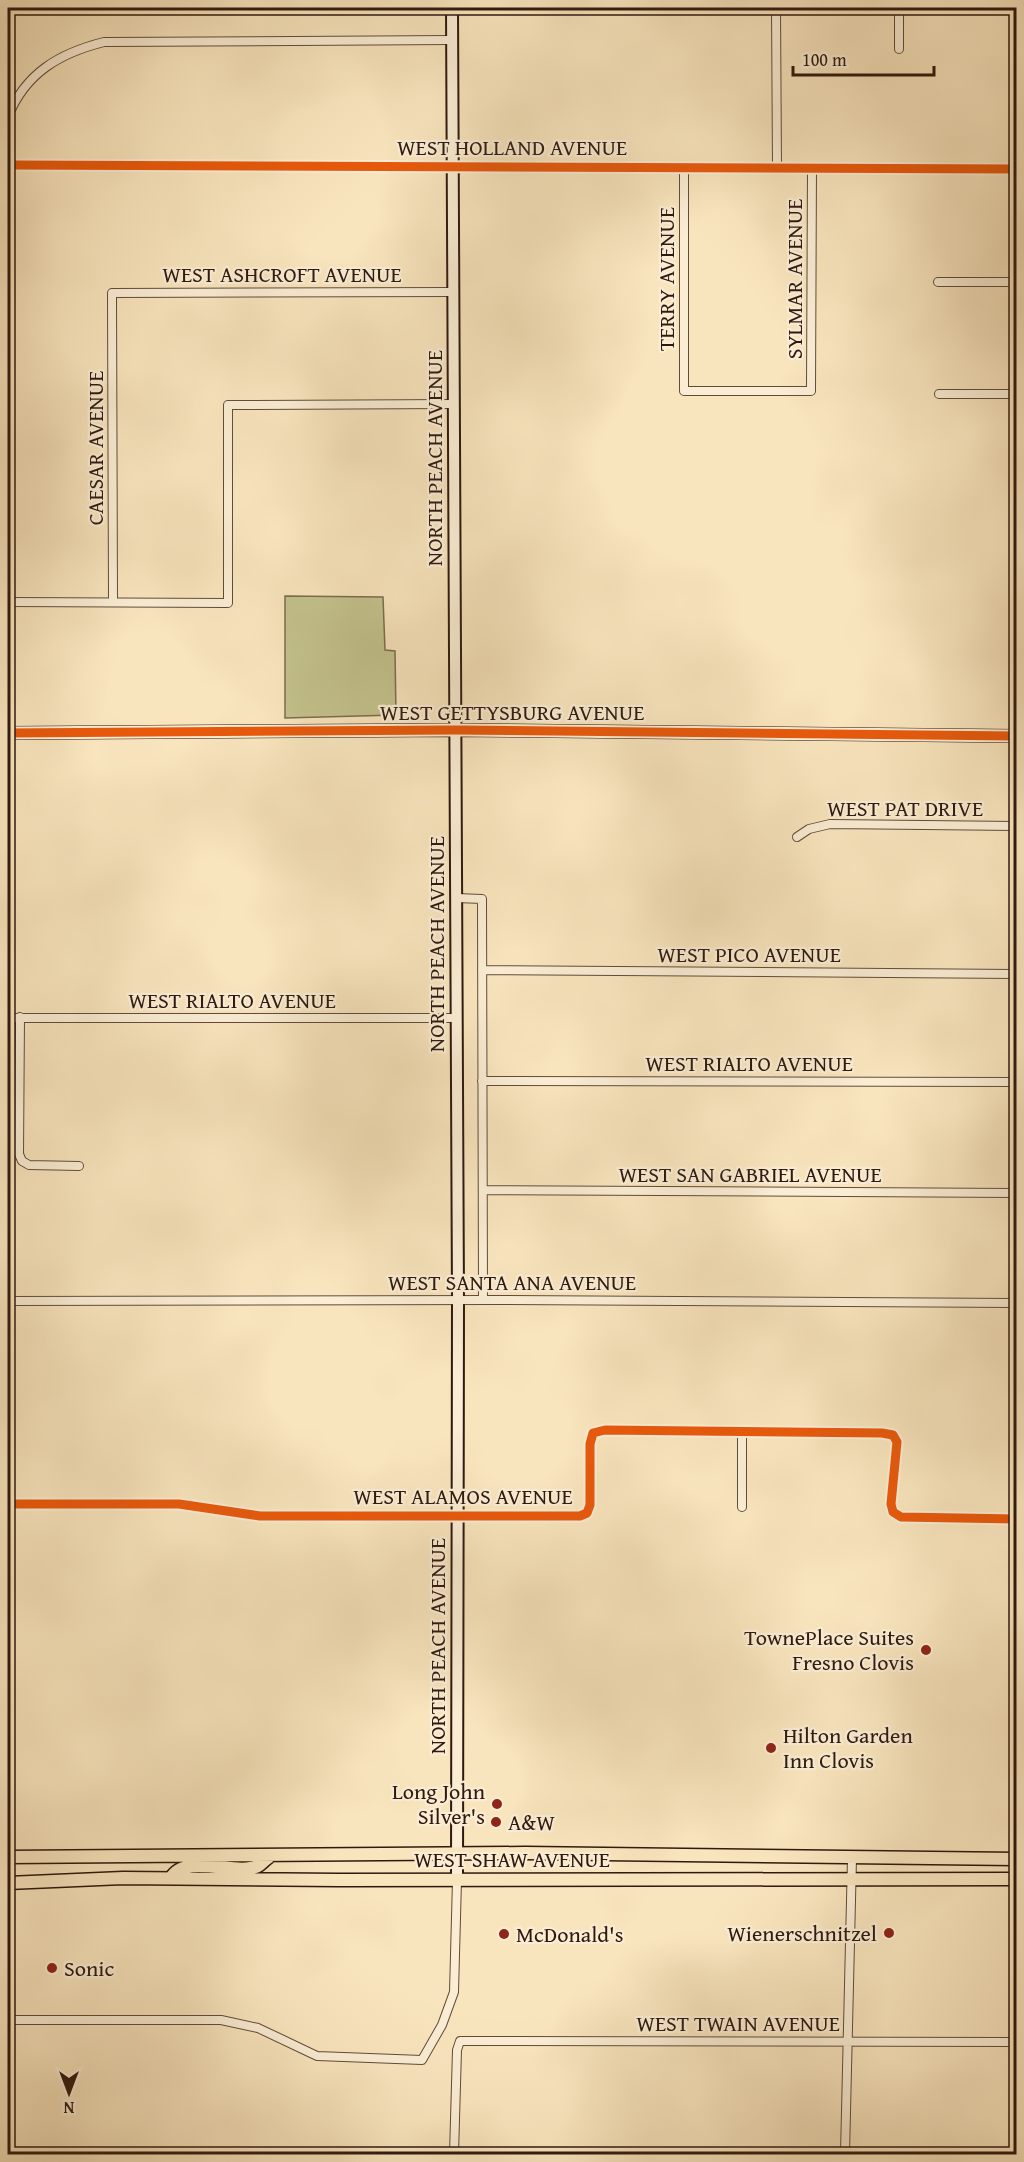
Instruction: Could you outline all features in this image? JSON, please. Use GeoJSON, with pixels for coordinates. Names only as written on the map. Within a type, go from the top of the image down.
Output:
{"type":"FeatureCollection","features":[{"type":"Feature","properties":{"kind":"main road","name":"NORTH PEACH AVENUE"},"geometry":{"type":"LineString","coordinates":[[452,8],[457,898],[457,1880]]}},
{"type":"Feature","properties":{"kind":"main road","name":"WEST GETTYSBURG AVENUE"},"geometry":{"type":"LineString","coordinates":[[8,733],[455,730],[1017,736]]}},
{"type":"Feature","properties":{"kind":"main road","name":"WEST SHAW AVENUE"},"geometry":{"type":"LineString","coordinates":[[8,1857],[269,1857],[458,1853],[1017,1858]]}},
{"type":"Feature","properties":{"kind":"main road"},"geometry":{"type":"LineString","coordinates":[[171,1878],[175,1872],[186,1867],[257,1866],[269,1857]]}},
{"type":"Feature","properties":{"kind":"main road","name":"WEST SHAW AVENUE"},"geometry":{"type":"LineString","coordinates":[[8,1883],[171,1878],[1017,1879]]}},
{"type":"Feature","properties":{"kind":"street","name":"SYLMAR AVENUE"},"geometry":{"type":"LineString","coordinates":[[776,8],[777,168]]}},
{"type":"Feature","properties":{"kind":"street"},"geometry":{"type":"LineString","coordinates":[[899,8],[899,49]]}},
{"type":"Feature","properties":{"kind":"street"},"geometry":{"type":"LineString","coordinates":[[8,117],[26,83],[48,63],[76,49],[104,42],[452,40]]}},
{"type":"Feature","properties":{"kind":"street","name":"WEST HOLLAND AVENUE"},"geometry":{"type":"LineString","coordinates":[[8,165],[1017,169]]}},
{"type":"Feature","properties":{"kind":"street","name":"TERRY AVENUE"},"geometry":{"type":"LineString","coordinates":[[684,168],[684,391],[812,391]]}},
{"type":"Feature","properties":{"kind":"street","name":"SYLMAR AVENUE"},"geometry":{"type":"LineString","coordinates":[[812,168],[812,391]]}},
{"type":"Feature","properties":{"kind":"street"},"geometry":{"type":"LineString","coordinates":[[938,282],[1017,282]]}},
{"type":"Feature","properties":{"kind":"street","name":"WEST ASHCROFT AVENUE"},"geometry":{"type":"LineString","coordinates":[[112,293],[453,292]]}},
{"type":"Feature","properties":{"kind":"street","name":"CAESAR AVENUE"},"geometry":{"type":"LineString","coordinates":[[112,293],[113,602]]}},
{"type":"Feature","properties":{"kind":"street"},"geometry":{"type":"LineString","coordinates":[[939,394],[1017,394]]}},
{"type":"Feature","properties":{"kind":"street"},"geometry":{"type":"LineString","coordinates":[[8,602],[228,603],[228,405],[453,404]]}},
{"type":"Feature","properties":{"kind":"street","name":"WEST PAT DRIVE"},"geometry":{"type":"LineString","coordinates":[[797,837],[809,829],[830,824],[1017,826]]}},
{"type":"Feature","properties":{"kind":"street"},"geometry":{"type":"LineString","coordinates":[[457,898],[482,899],[483,1300]]}},
{"type":"Feature","properties":{"kind":"street","name":"WEST PICO AVENUE"},"geometry":{"type":"LineString","coordinates":[[482,970],[1017,974]]}},
{"type":"Feature","properties":{"kind":"street","name":"WEST RIALTO AVENUE"},"geometry":{"type":"LineString","coordinates":[[8,1017],[456,1018]]}},
{"type":"Feature","properties":{"kind":"street"},"geometry":{"type":"LineString","coordinates":[[20,1017],[19,1154],[22,1161],[29,1165],[79,1166]]}},
{"type":"Feature","properties":{"kind":"street","name":"WEST RIALTO AVENUE"},"geometry":{"type":"LineString","coordinates":[[482,1081],[1017,1082]]}},
{"type":"Feature","properties":{"kind":"street","name":"WEST SAN GABRIEL AVENUE"},"geometry":{"type":"LineString","coordinates":[[484,1190],[1017,1193]]}},
{"type":"Feature","properties":{"kind":"street","name":"WEST SANTA ANA AVENUE"},"geometry":{"type":"LineString","coordinates":[[8,1301],[483,1300],[1017,1303]]}},
{"type":"Feature","properties":{"kind":"street","name":"WEST ALAMOS AVENUE"},"geometry":{"type":"LineString","coordinates":[[8,1504],[180,1504],[271,1516],[580,1516],[587,1513],[590,1505],[590,1444],[593,1433],[605,1430],[882,1433],[893,1435],[897,1452],[891,1504],[893,1512],[901,1517],[1017,1519]]}},
{"type":"Feature","properties":{"kind":"street"},"geometry":{"type":"LineString","coordinates":[[742,1432],[742,1507]]}},
{"type":"Feature","properties":{"kind":"street"},"geometry":{"type":"LineString","coordinates":[[845,2154],[852,1858]]}},
{"type":"Feature","properties":{"kind":"street"},"geometry":{"type":"LineString","coordinates":[[8,2020],[221,2020],[258,2028],[317,2056],[422,2060],[442,2025],[454,1992],[457,1880]]}},
{"type":"Feature","properties":{"kind":"street","name":"WEST TWAIN AVENUE"},"geometry":{"type":"LineString","coordinates":[[454,2154],[457,2050],[460,2041],[1017,2042]]}},
{"type":"Feature","properties":{"kind":"shaded area"},"geometry":{"type":"Polygon","coordinates":[[[285,596],[383,597],[385,650],[395,651],[396,715],[285,718],[285,596]]]}},
{"type":"Feature","properties":{"kind":"cycle path"},"geometry":{"type":"LineString","coordinates":[[8,165],[1016,169]]}},
{"type":"Feature","properties":{"kind":"cycle path"},"geometry":{"type":"LineString","coordinates":[[8,733],[455,730],[1016,736]]}},
{"type":"Feature","properties":{"kind":"cycle path"},"geometry":{"type":"LineString","coordinates":[[8,1504],[179,1504],[260,1516],[580,1516],[587,1513],[590,1505],[590,1444],[593,1433],[605,1430],[882,1433],[893,1435],[897,1442],[891,1504],[893,1512],[901,1517],[1016,1519]]}},
{"type":"Feature","properties":{"kind":"place","name":"TownePlace Suites Fresno Clovis"},"geometry":{"type":"Point","coordinates":[926,1650]}},
{"type":"Feature","properties":{"kind":"place","name":"Hilton Garden Inn Clovis"},"geometry":{"type":"Point","coordinates":[771,1748]}},
{"type":"Feature","properties":{"kind":"place","name":"Long John Silver's"},"geometry":{"type":"Point","coordinates":[497,1804]}},
{"type":"Feature","properties":{"kind":"place","name":"A&W"},"geometry":{"type":"Point","coordinates":[496,1822]}},
{"type":"Feature","properties":{"kind":"place","name":"Wienerschnitzel"},"geometry":{"type":"Point","coordinates":[889,1933]}},
{"type":"Feature","properties":{"kind":"place","name":"McDonald's"},"geometry":{"type":"Point","coordinates":[504,1934]}},
{"type":"Feature","properties":{"kind":"place","name":"Sonic"},"geometry":{"type":"Point","coordinates":[52,1968]}}]}
